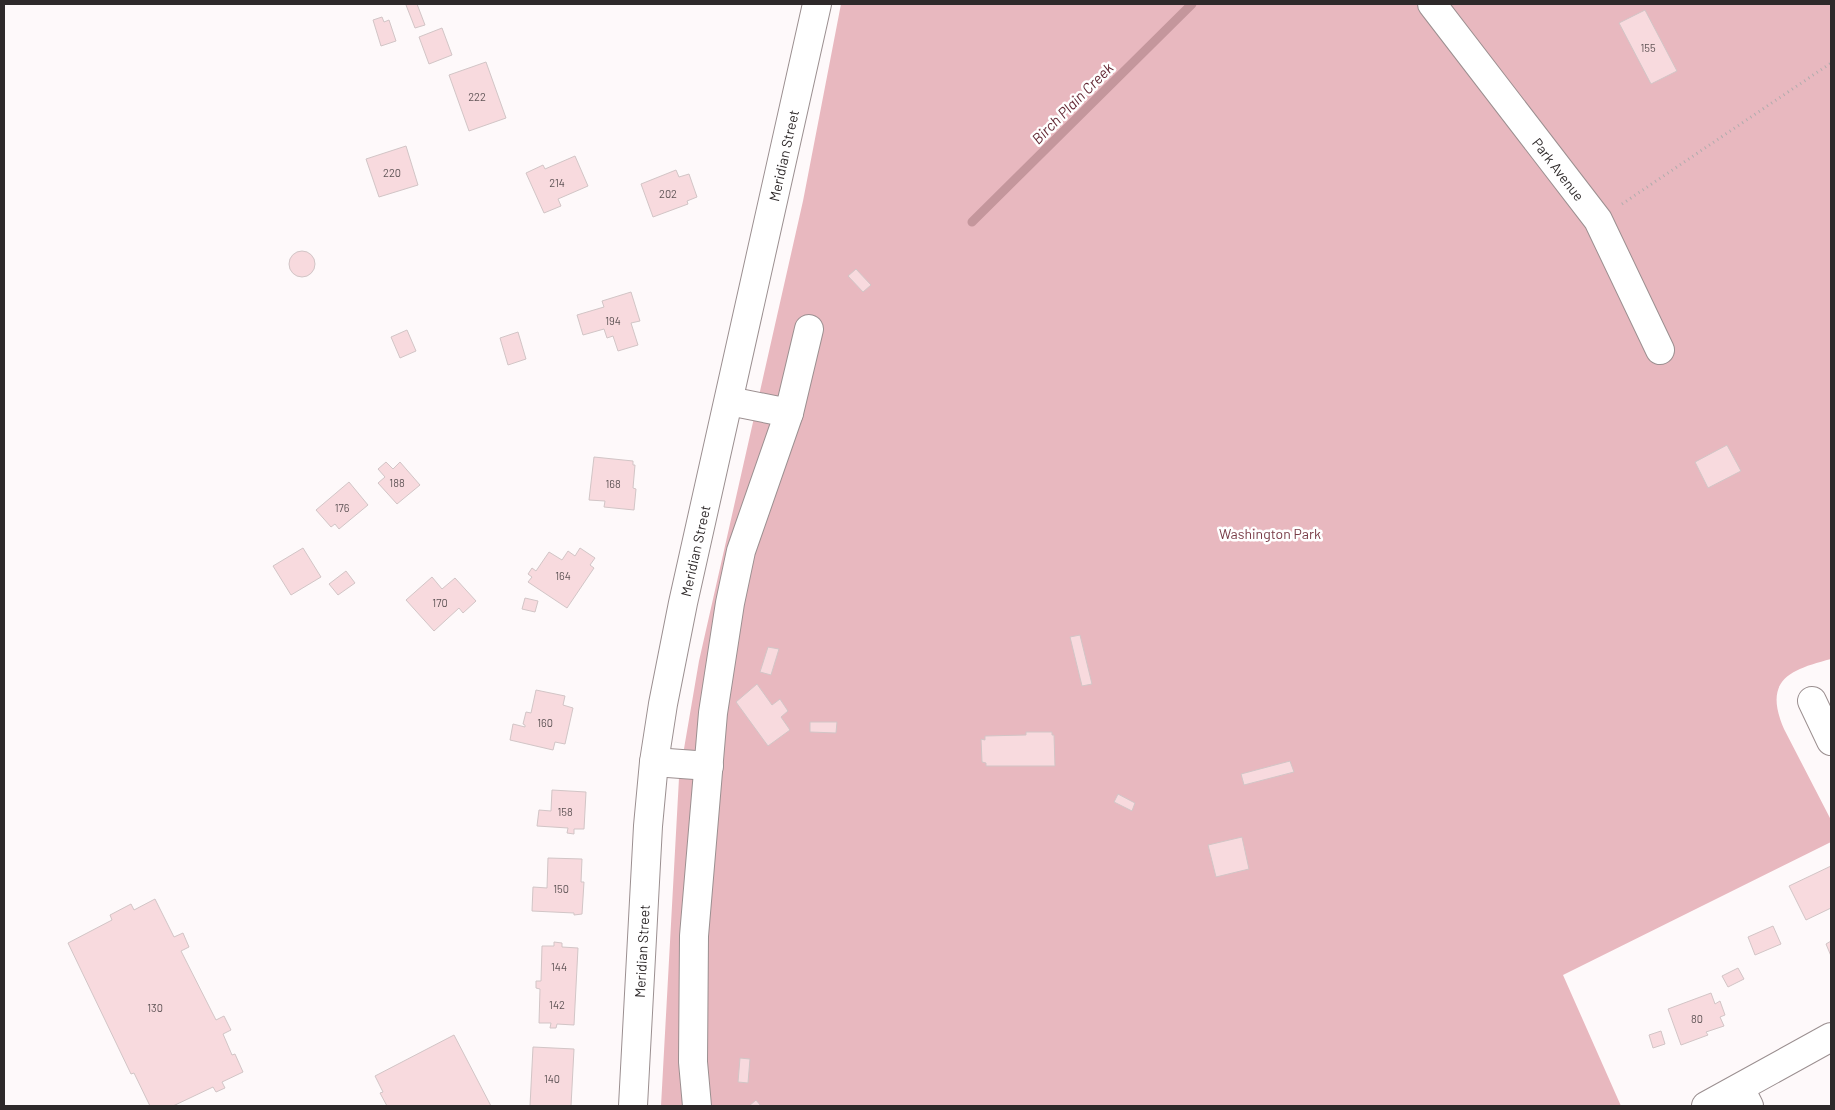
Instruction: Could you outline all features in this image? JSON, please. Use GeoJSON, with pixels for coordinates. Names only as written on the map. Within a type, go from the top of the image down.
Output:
{"type":"FeatureCollection","features":[{"type":"Feature","properties":{"kind":"street","name":"Meridian Street"},"geometry":{"type":"LineString","coordinates":[[634,1106],[648,826],[654,762],[663,704],[683,603],[817,4]]}},
{"type":"Feature","properties":{"kind":"street","name":"Park Avenue"},"geometry":{"type":"LineString","coordinates":[[1432,4],[1598,220],[1660,350]]}},
{"type":"Feature","properties":{"kind":"street"},"geometry":{"type":"LineString","coordinates":[[697,1106],[693,1062],[694,936],[713,713],[730,603],[741,551],[789,413],[808,329]]}},
{"type":"Feature","properties":{"kind":"street"},"geometry":{"type":"LineString","coordinates":[[728,401],[789,413]]}},
{"type":"Feature","properties":{"kind":"street"},"geometry":{"type":"LineString","coordinates":[[1812,701],[1831,741]]}},
{"type":"Feature","properties":{"kind":"street"},"geometry":{"type":"LineString","coordinates":[[654,762],[709,766]]}},
{"type":"Feature","properties":{"kind":"street"},"geometry":{"type":"LineString","coordinates":[[1706,1106],[1744,1097],[1831,1037]]}},
{"type":"Feature","properties":{"kind":"path"},"geometry":{"type":"LineString","coordinates":[[1598,220],[1831,63]]}},
{"type":"Feature","properties":{"kind":"green space","name":"Washington Park"},"geometry":{"type":"Polygon","coordinates":[[[841,4],[1831,4],[1831,659],[1792,673],[1779,688],[1777,699],[1778,712],[1784,729],[1831,820],[1831,842],[1563,975],[1621,1106],[661,1106],[679,778],[699,661],[803,201],[841,4]]]}},
{"type":"Feature","properties":{"kind":"building"},"geometry":{"type":"Polygon","coordinates":[[[417,4],[425,25],[415,28],[406,5],[417,4]]]}},
{"type":"Feature","properties":{"kind":"building"},"geometry":{"type":"Polygon","coordinates":[[[1645,10],[1677,71],[1651,84],[1619,23],[1645,10]]]}},
{"type":"Feature","properties":{"kind":"building"},"geometry":{"type":"Polygon","coordinates":[[[382,17],[384,22],[389,20],[396,41],[381,46],[373,20],[382,17]]]}},
{"type":"Feature","properties":{"kind":"building"},"geometry":{"type":"Polygon","coordinates":[[[442,28],[452,55],[429,64],[419,37],[442,28]]]}},
{"type":"Feature","properties":{"kind":"building"},"geometry":{"type":"Polygon","coordinates":[[[486,62],[506,118],[469,131],[449,75],[486,62]]]}},
{"type":"Feature","properties":{"kind":"building"},"geometry":{"type":"Polygon","coordinates":[[[406,146],[418,185],[379,197],[366,159],[406,146]]]}},
{"type":"Feature","properties":{"kind":"building"},"geometry":{"type":"Polygon","coordinates":[[[575,156],[588,186],[558,199],[561,206],[544,213],[526,173],[543,165],[545,169],[575,156]]]}},
{"type":"Feature","properties":{"kind":"building"},"geometry":{"type":"Polygon","coordinates":[[[676,170],[679,177],[689,174],[697,197],[687,201],[688,204],[653,217],[641,184],[676,170]]]}},
{"type":"Feature","properties":{"kind":"building"},"geometry":{"type":"Polygon","coordinates":[[[302,251],[311,255],[315,264],[311,273],[302,277],[293,273],[289,264],[293,255],[302,251]]]}},
{"type":"Feature","properties":{"kind":"building"},"geometry":{"type":"Polygon","coordinates":[[[856,269],[871,285],[863,292],[848,276],[856,269]]]}},
{"type":"Feature","properties":{"kind":"building"},"geometry":{"type":"Polygon","coordinates":[[[631,292],[640,321],[631,323],[638,345],[618,351],[613,336],[607,338],[604,329],[583,335],[577,315],[604,307],[602,301],[631,292]]]}},
{"type":"Feature","properties":{"kind":"building"},"geometry":{"type":"Polygon","coordinates":[[[407,330],[416,351],[400,358],[391,337],[407,330]]]}},
{"type":"Feature","properties":{"kind":"building"},"geometry":{"type":"Polygon","coordinates":[[[518,332],[526,359],[508,365],[500,338],[518,332]]]}},
{"type":"Feature","properties":{"kind":"building"},"geometry":{"type":"Polygon","coordinates":[[[1727,445],[1741,471],[1708,488],[1695,462],[1727,445]]]}},
{"type":"Feature","properties":{"kind":"building"},"geometry":{"type":"Polygon","coordinates":[[[594,457],[633,461],[633,465],[635,465],[633,488],[636,489],[634,510],[604,507],[605,501],[589,500],[594,457]]]}},
{"type":"Feature","properties":{"kind":"building"},"geometry":{"type":"Polygon","coordinates":[[[386,462],[393,469],[400,462],[420,485],[397,504],[378,483],[385,477],[378,469],[386,462]]]}},
{"type":"Feature","properties":{"kind":"building"},"geometry":{"type":"Polygon","coordinates":[[[349,482],[368,505],[339,529],[335,524],[331,527],[316,510],[349,482]]]}},
{"type":"Feature","properties":{"kind":"building"},"geometry":{"type":"Polygon","coordinates":[[[303,548],[321,577],[291,595],[273,566],[303,548]]]}},
{"type":"Feature","properties":{"kind":"building"},"geometry":{"type":"Polygon","coordinates":[[[580,548],[595,558],[590,565],[594,568],[567,608],[528,582],[532,577],[528,574],[532,568],[536,571],[549,552],[562,560],[568,551],[575,556],[580,548]]]}},
{"type":"Feature","properties":{"kind":"building"},"geometry":{"type":"Polygon","coordinates":[[[346,571],[355,583],[338,595],[329,584],[346,571]]]}},
{"type":"Feature","properties":{"kind":"building"},"geometry":{"type":"Polygon","coordinates":[[[432,577],[442,589],[455,578],[476,601],[463,613],[459,608],[434,631],[406,600],[432,577]]]}},
{"type":"Feature","properties":{"kind":"building"},"geometry":{"type":"Polygon","coordinates":[[[525,598],[538,601],[535,612],[522,609],[525,598]]]}},
{"type":"Feature","properties":{"kind":"building"},"geometry":{"type":"Polygon","coordinates":[[[1080,635],[1092,684],[1082,686],[1070,637],[1080,635]]]}},
{"type":"Feature","properties":{"kind":"building"},"geometry":{"type":"Polygon","coordinates":[[[768,647],[779,649],[771,675],[760,672],[768,647]]]}},
{"type":"Feature","properties":{"kind":"building"},"geometry":{"type":"Polygon","coordinates":[[[757,684],[772,705],[780,699],[788,711],[781,717],[790,730],[768,746],[736,702],[757,684]]]}},
{"type":"Feature","properties":{"kind":"building"},"geometry":{"type":"Polygon","coordinates":[[[536,690],[565,696],[563,705],[573,708],[565,744],[555,742],[553,750],[510,740],[513,724],[525,727],[523,724],[526,712],[531,713],[536,690]]]}},
{"type":"Feature","properties":{"kind":"building"},"geometry":{"type":"Polygon","coordinates":[[[810,722],[837,722],[836,733],[810,732],[810,722]]]}},
{"type":"Feature","properties":{"kind":"building"},"geometry":{"type":"Polygon","coordinates":[[[1026,732],[1052,732],[1052,735],[1054,735],[1055,766],[986,766],[986,763],[982,762],[981,739],[985,740],[985,736],[1026,735],[1026,732]]]}},
{"type":"Feature","properties":{"kind":"building"},"geometry":{"type":"Polygon","coordinates":[[[1290,761],[1294,772],[1244,785],[1241,774],[1290,761]]]}},
{"type":"Feature","properties":{"kind":"building"},"geometry":{"type":"Polygon","coordinates":[[[552,790],[586,792],[584,829],[574,829],[574,834],[567,833],[568,828],[537,826],[539,810],[551,811],[552,790]]]}},
{"type":"Feature","properties":{"kind":"building"},"geometry":{"type":"Polygon","coordinates":[[[1118,794],[1135,803],[1132,811],[1114,802],[1118,794]]]}},
{"type":"Feature","properties":{"kind":"building"},"geometry":{"type":"Polygon","coordinates":[[[1242,837],[1249,869],[1216,877],[1208,845],[1242,837]]]}},
{"type":"Feature","properties":{"kind":"building"},"geometry":{"type":"Polygon","coordinates":[[[548,858],[582,859],[581,882],[584,882],[582,914],[532,911],[533,887],[547,888],[548,858]]]}},
{"type":"Feature","properties":{"kind":"building"},"geometry":{"type":"Polygon","coordinates":[[[1831,866],[1831,908],[1806,920],[1789,886],[1831,866]]]}},
{"type":"Feature","properties":{"kind":"building"},"geometry":{"type":"Polygon","coordinates":[[[155,899],[174,937],[183,933],[189,947],[181,951],[216,1020],[224,1016],[231,1030],[223,1034],[232,1055],[235,1054],[243,1072],[222,1082],[225,1088],[216,1092],[213,1087],[173,1106],[150,1106],[134,1073],[131,1074],[68,943],[112,920],[110,915],[131,904],[134,910],[155,899]]]}},
{"type":"Feature","properties":{"kind":"building"},"geometry":{"type":"Polygon","coordinates":[[[1773,926],[1781,944],[1755,955],[1748,937],[1773,926]]]}},
{"type":"Feature","properties":{"kind":"building"},"geometry":{"type":"Polygon","coordinates":[[[1831,941],[1831,956],[1826,944],[1831,941]]]}},
{"type":"Feature","properties":{"kind":"building"},"geometry":{"type":"Polygon","coordinates":[[[554,942],[562,943],[562,947],[578,948],[574,1025],[557,1024],[556,1028],[550,1028],[551,1023],[539,1023],[540,989],[536,988],[536,981],[541,981],[542,946],[554,946],[554,942]]]}},
{"type":"Feature","properties":{"kind":"building"},"geometry":{"type":"Polygon","coordinates":[[[1738,968],[1744,979],[1728,987],[1722,976],[1738,968]]]}},
{"type":"Feature","properties":{"kind":"building"},"geometry":{"type":"Polygon","coordinates":[[[1711,993],[1715,1004],[1720,1001],[1725,1015],[1720,1017],[1724,1026],[1706,1032],[1708,1035],[1681,1045],[1668,1009],[1711,993]]]}},
{"type":"Feature","properties":{"kind":"building"},"geometry":{"type":"Polygon","coordinates":[[[1661,1031],[1665,1044],[1653,1048],[1649,1035],[1661,1031]]]}},
{"type":"Feature","properties":{"kind":"building"},"geometry":{"type":"Polygon","coordinates":[[[454,1035],[491,1106],[387,1106],[380,1093],[383,1092],[375,1076],[454,1035]]]}},
{"type":"Feature","properties":{"kind":"building"},"geometry":{"type":"Polygon","coordinates":[[[533,1047],[574,1049],[571,1106],[530,1106],[533,1047]]]}},
{"type":"Feature","properties":{"kind":"building"},"geometry":{"type":"Polygon","coordinates":[[[740,1058],[750,1059],[748,1083],[738,1082],[740,1058]]]}},
{"type":"Feature","properties":{"kind":"building"},"geometry":{"type":"Polygon","coordinates":[[[756,1100],[761,1106],[749,1106],[756,1100]]]}},
{"type":"Feature","properties":{"kind":"waterway","name":"Birch Plain Creek"},"geometry":{"type":"LineString","coordinates":[[972,222],[1192,4]]}}]}
